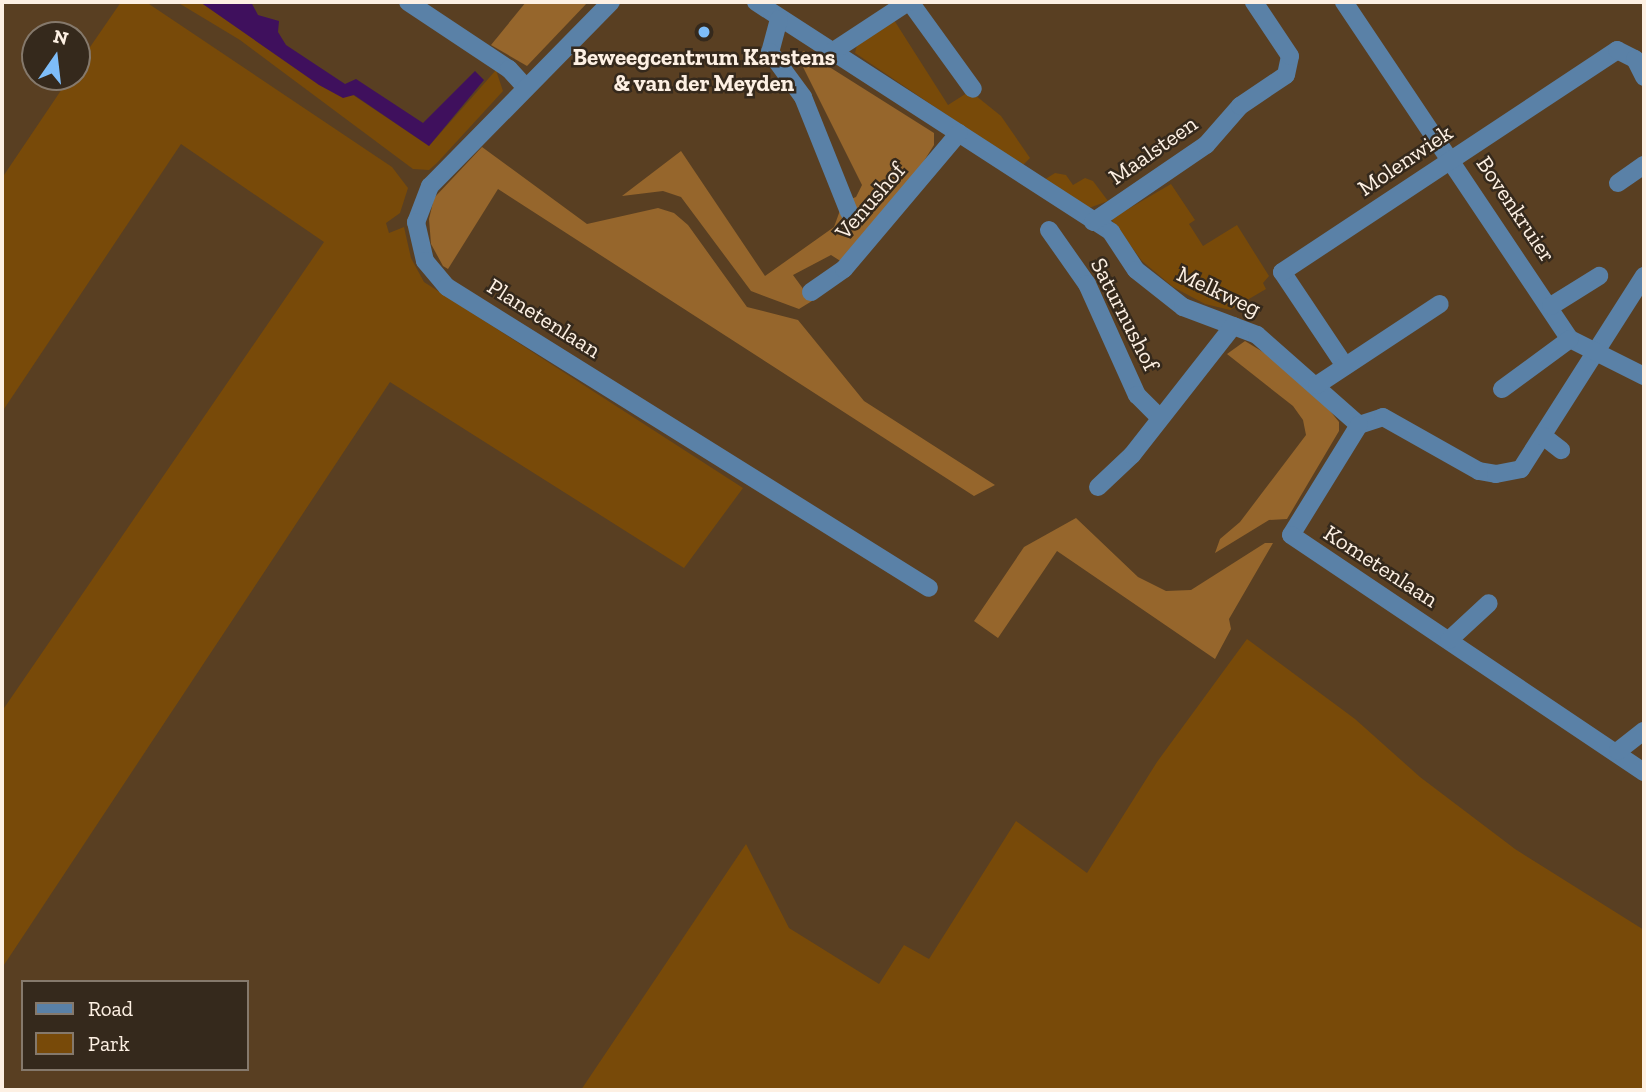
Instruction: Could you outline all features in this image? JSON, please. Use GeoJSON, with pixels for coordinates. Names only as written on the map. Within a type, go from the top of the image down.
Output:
{"type":"FeatureCollection","features":[{"type":"Feature","properties":{"kind":"street"},"geometry":{"type":"LineString","coordinates":[[408,2],[509,69],[525,88]]}},
{"type":"Feature","properties":{"kind":"street","name":"Planetenlaan"},"geometry":{"type":"LineString","coordinates":[[611,2],[430,186],[416,222],[425,261],[447,287],[929,588]]}},
{"type":"Feature","properties":{"kind":"street","name":"Melkweg"},"geometry":{"type":"LineString","coordinates":[[756,2],[1111,232],[1136,270],[1160,292],[1182,307],[1257,335],[1317,385],[1359,425]]}},
{"type":"Feature","properties":{"kind":"street"},"geometry":{"type":"LineString","coordinates":[[832,52],[909,2],[973,89]]}},
{"type":"Feature","properties":{"kind":"street","name":"Maalsteen"},"geometry":{"type":"LineString","coordinates":[[1093,222],[1206,145],[1240,106],[1286,75],[1290,56],[1254,2]]}},
{"type":"Feature","properties":{"kind":"street","name":"Bovenkruier"},"geometry":{"type":"LineString","coordinates":[[1344,2],[1452,158],[1551,306],[1570,339]]}},
{"type":"Feature","properties":{"kind":"street"},"geometry":{"type":"LineString","coordinates":[[779,19],[770,52],[803,97],[849,212]]}},
{"type":"Feature","properties":{"kind":"street","name":"Molenwiek"},"geometry":{"type":"LineString","coordinates":[[1345,366],[1282,272],[1617,50],[1635,59],[1644,77]]}},
{"type":"Feature","properties":{"kind":"street","name":"Venushof"},"geometry":{"type":"LineString","coordinates":[[811,292],[844,269],[959,133]]}},
{"type":"Feature","properties":{"kind":"street"},"geometry":{"type":"LineString","coordinates":[[1618,183],[1644,165]]}},
{"type":"Feature","properties":{"kind":"street","name":"Saturnushof"},"geometry":{"type":"LineString","coordinates":[[1049,230],[1087,284],[1138,395],[1159,417]]}},
{"type":"Feature","properties":{"kind":"street"},"geometry":{"type":"LineString","coordinates":[[1551,306],[1599,276]]}},
{"type":"Feature","properties":{"kind":"street"},"geometry":{"type":"LineString","coordinates":[[1359,425],[1383,416],[1479,471],[1496,474],[1521,469],[1644,276]]}},
{"type":"Feature","properties":{"kind":"street"},"geometry":{"type":"LineString","coordinates":[[1317,385],[1440,304]]}},
{"type":"Feature","properties":{"kind":"street"},"geometry":{"type":"LineString","coordinates":[[1098,487],[1132,455],[1159,417],[1233,326]]}},
{"type":"Feature","properties":{"kind":"street"},"geometry":{"type":"LineString","coordinates":[[1502,389],[1570,339],[1597,349],[1644,376]]}},
{"type":"Feature","properties":{"kind":"street","name":"Kometenlaan"},"geometry":{"type":"LineString","coordinates":[[1359,425],[1291,536],[1618,751],[1644,772]]}},
{"type":"Feature","properties":{"kind":"street"},"geometry":{"type":"LineString","coordinates":[[1543,436],[1561,450]]}},
{"type":"Feature","properties":{"kind":"street","name":"Kometenlaan"},"geometry":{"type":"LineString","coordinates":[[1449,640],[1489,603]]}},
{"type":"Feature","properties":{"kind":"street"},"geometry":{"type":"LineString","coordinates":[[1618,751],[1644,731]]}},
{"type":"Feature","properties":{"kind":"green space"},"geometry":{"type":"Polygon","coordinates":[[[121,2],[146,2],[392,167],[408,188],[400,213],[386,223],[389,233],[404,227],[411,258],[424,282],[743,488],[684,568],[390,382],[2,968],[2,711],[324,242],[181,144],[2,412],[2,178],[61,91],[91,91],[91,46],[121,2]]]}},
{"type":"Feature","properties":{"kind":"green space"},"geometry":{"type":"Polygon","coordinates":[[[177,2],[200,2],[274,53],[353,95],[429,146],[496,70],[503,91],[429,170],[413,169],[240,40],[177,2]]]}},
{"type":"Feature","properties":{"kind":"green space"},"geometry":{"type":"Polygon","coordinates":[[[894,20],[948,105],[970,91],[1001,116],[1030,158],[1022,166],[855,53],[857,45],[894,20]]]}},
{"type":"Feature","properties":{"kind":"green space"},"geometry":{"type":"Polygon","coordinates":[[[1055,173],[1066,175],[1073,185],[1085,178],[1093,181],[1108,201],[1089,208],[1044,180],[1055,173]]]}},
{"type":"Feature","properties":{"kind":"green space"},"geometry":{"type":"Polygon","coordinates":[[[1171,184],[1195,220],[1189,224],[1203,246],[1237,225],[1269,276],[1263,283],[1266,289],[1230,310],[1205,304],[1173,287],[1142,261],[1111,219],[1171,184]]]}},
{"type":"Feature","properties":{"kind":"green space"},"geometry":{"type":"Polygon","coordinates":[[[1247,639],[1355,719],[1420,777],[1515,849],[1644,930],[1644,1090],[581,1090],[746,844],[789,928],[879,984],[904,945],[929,959],[1016,821],[1087,873],[1157,762],[1247,639]]]}},
{"type":"Feature","properties":{"kind":"shaded area"},"geometry":{"type":"Polygon","coordinates":[[[200,2],[251,2],[258,15],[279,21],[278,32],[286,45],[345,84],[356,79],[423,123],[475,71],[484,80],[429,146],[354,95],[343,98],[319,85],[200,2]]]}},
{"type":"Feature","properties":{"kind":"shaded area"},"geometry":{"type":"Polygon","coordinates":[[[526,2],[588,2],[527,66],[491,45],[526,2]]]}},
{"type":"Feature","properties":{"kind":"shaded area"},"geometry":{"type":"Polygon","coordinates":[[[804,51],[934,133],[934,145],[917,172],[842,262],[831,255],[793,275],[812,301],[799,309],[751,291],[681,197],[663,191],[622,196],[681,151],[765,276],[834,227],[843,202],[856,197],[862,185],[802,65],[798,55],[804,51]]]}},
{"type":"Feature","properties":{"kind":"shaded area"},"geometry":{"type":"Polygon","coordinates":[[[482,147],[587,224],[658,208],[674,213],[688,225],[747,307],[798,320],[864,401],[995,485],[974,496],[498,189],[448,269],[443,266],[431,244],[429,219],[434,198],[482,147]]]}},
{"type":"Feature","properties":{"kind":"shaded area"},"geometry":{"type":"Polygon","coordinates":[[[1245,341],[1284,365],[1318,396],[1339,422],[1339,431],[1287,519],[1269,520],[1215,553],[1220,539],[1240,522],[1306,435],[1303,420],[1293,406],[1227,354],[1245,341]]]}},
{"type":"Feature","properties":{"kind":"shaded area"},"geometry":{"type":"Polygon","coordinates":[[[1076,518],[1138,577],[1166,591],[1191,590],[1265,543],[1273,543],[1229,619],[1231,629],[1215,659],[1057,551],[998,638],[974,621],[1024,547],[1076,518]]]}},
{"type":"Feature","properties":{"kind":"place","name":"Beweegcentrum Karstens & van der Meyden"},"geometry":{"type":"Point","coordinates":[704,32]}}]}
